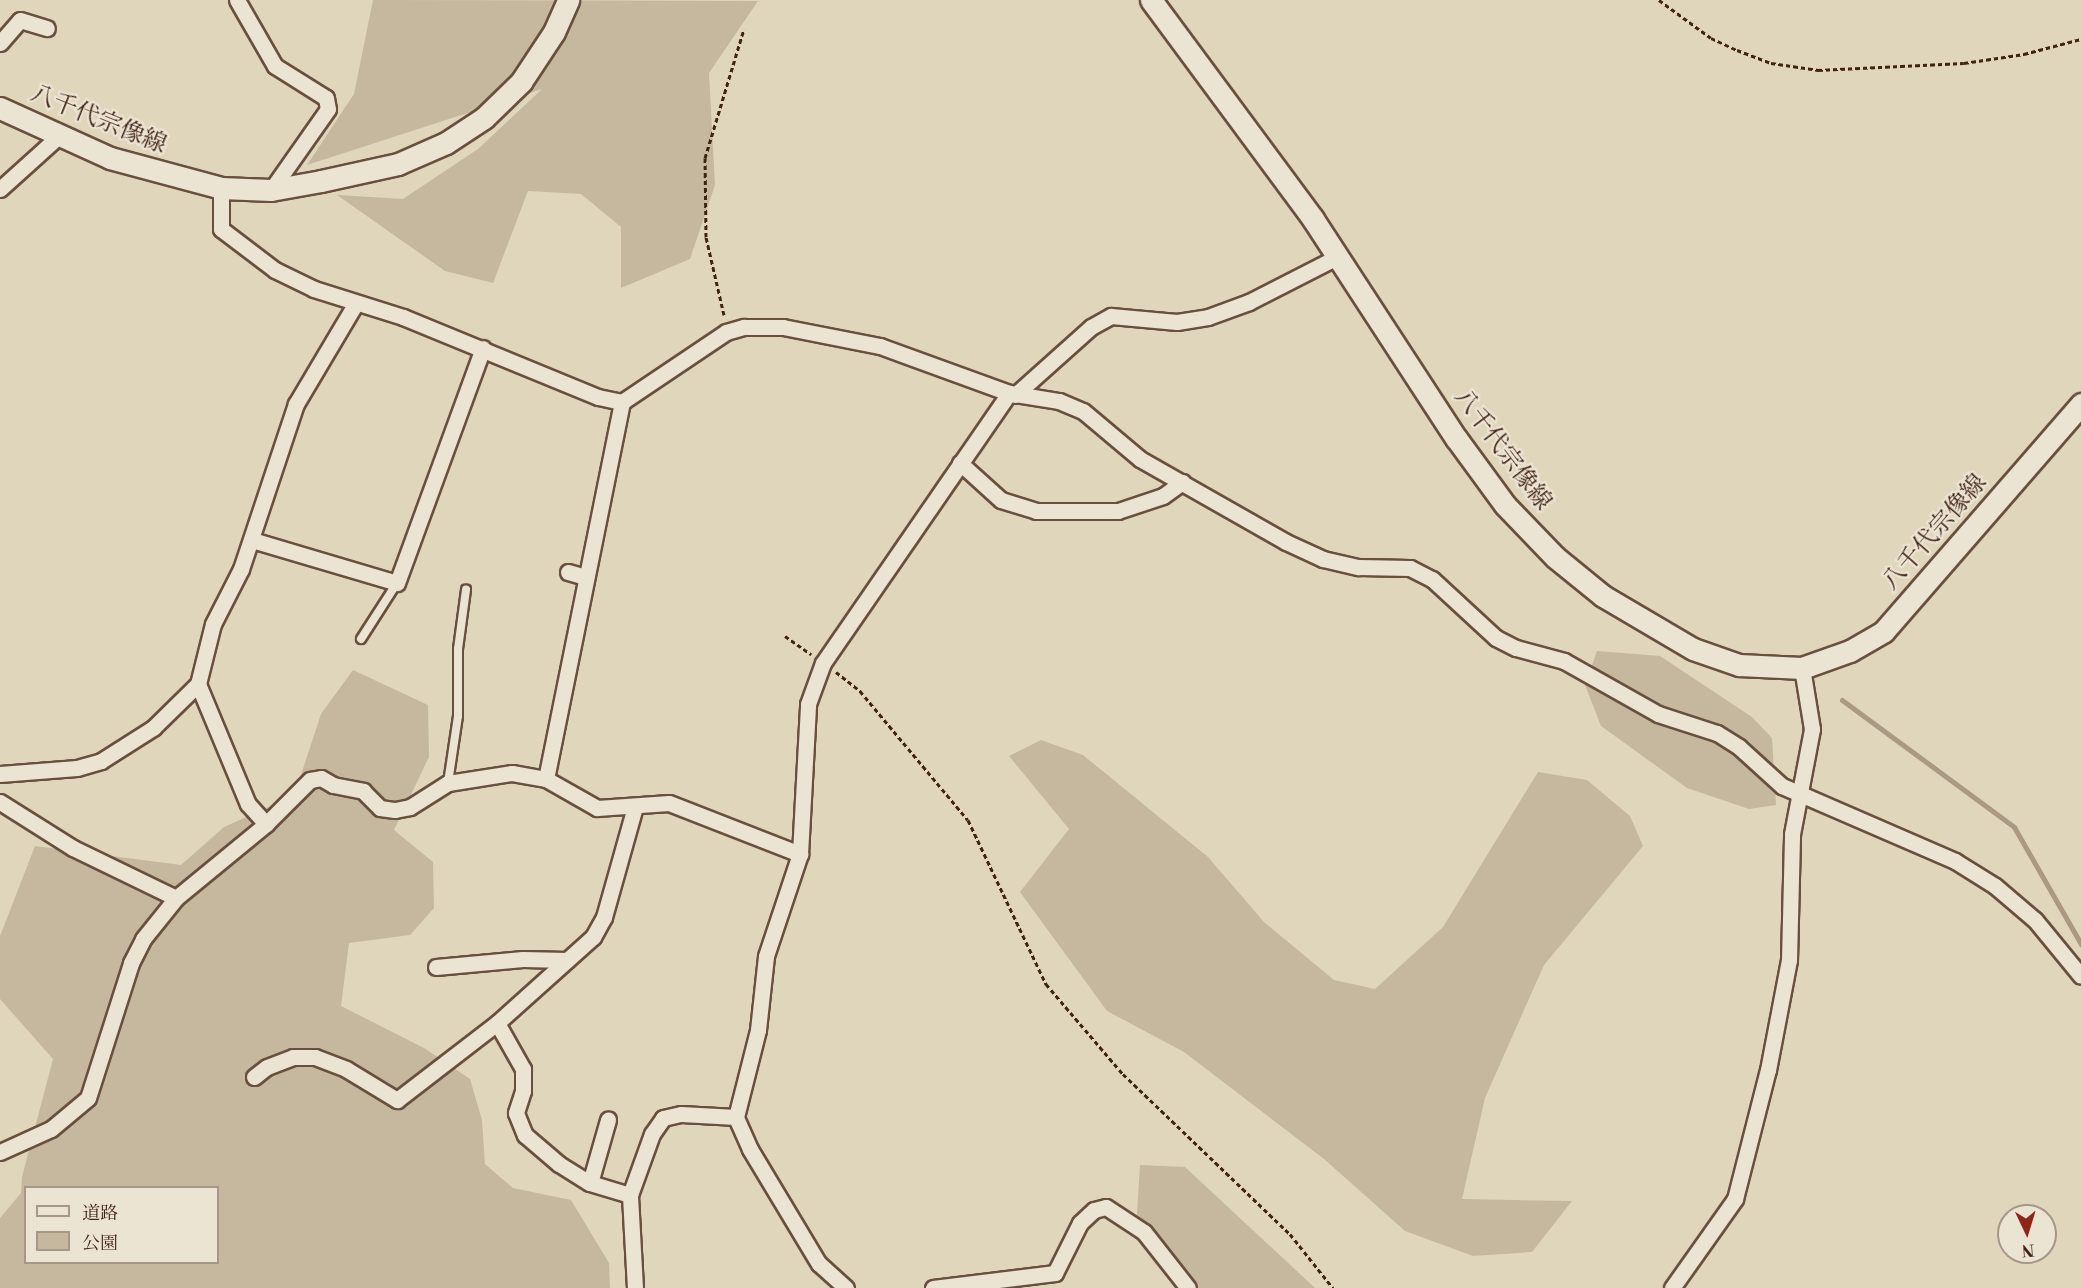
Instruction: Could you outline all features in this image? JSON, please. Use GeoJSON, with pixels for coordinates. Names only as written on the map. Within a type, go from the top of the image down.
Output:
{"type":"FeatureCollection","features":[{"type":"Feature","properties":{"kind":"main road","name":"八千代宗像線"},"geometry":{"type":"LineString","coordinates":[[0,108],[110,158],[220,188],[271,190],[398,164],[446,144],[484,118],[521,82],[554,32],[568,0]]}},
{"type":"Feature","properties":{"kind":"main road","name":"八千代宗像線"},"geometry":{"type":"LineString","coordinates":[[1151,0],[1339,256],[1456,438],[1505,505],[1555,557],[1603,596],[1694,649],[1739,665],[1802,668],[1850,651],[1884,631],[2081,404]]}},
{"type":"Feature","properties":{"kind":"street"},"geometry":{"type":"LineString","coordinates":[[237,0],[275,66],[326,98],[328,109],[271,190]]}},
{"type":"Feature","properties":{"kind":"street"},"geometry":{"type":"LineString","coordinates":[[0,43],[20,20],[46,28]]}},
{"type":"Feature","properties":{"kind":"street"},"geometry":{"type":"LineString","coordinates":[[0,189],[60,135]]}},
{"type":"Feature","properties":{"kind":"street"},"geometry":{"type":"LineString","coordinates":[[220,188],[221,229],[239,245],[314,289],[483,348],[598,397],[622,402]]}},
{"type":"Feature","properties":{"kind":"street"},"geometry":{"type":"LineString","coordinates":[[846,1288],[819,1264],[750,1149],[736,1117],[758,1030],[766,956],[800,854],[808,705],[824,663],[960,463],[1012,394],[1091,327],[1111,316],[1177,322],[1208,317],[1249,303],[1339,256]]}},
{"type":"Feature","properties":{"kind":"street"},"geometry":{"type":"LineString","coordinates":[[0,774],[68,769],[101,761],[153,728],[198,684],[213,624],[252,540],[296,405],[356,303]]}},
{"type":"Feature","properties":{"kind":"street"},"geometry":{"type":"LineString","coordinates":[[546,779],[622,402],[726,332],[744,327],[783,327],[829,333],[880,346],[1012,394],[1059,401],[1083,411],[1140,459],[1323,560],[1359,567],[1410,568],[1432,579],[1496,638],[1564,661],[1658,714],[1717,733],[1782,786],[1955,861],[1995,886],[2035,920],[2081,976]]}},
{"type":"Feature","properties":{"kind":"street"},"geometry":{"type":"LineString","coordinates":[[252,540],[397,583],[483,348]]}},
{"type":"Feature","properties":{"kind":"street"},"geometry":{"type":"LineString","coordinates":[[960,463],[1001,500],[1036,511],[1118,511],[1163,496],[1182,482]]}},
{"type":"Feature","properties":{"kind":"street"},"geometry":{"type":"LineString","coordinates":[[568,572],[586,577]]}},
{"type":"Feature","properties":{"kind":"street"},"geometry":{"type":"LineString","coordinates":[[1672,1288],[1735,1199],[1768,1070],[1789,960],[1792,834],[1812,729],[1802,668]]}},
{"type":"Feature","properties":{"kind":"street"},"geometry":{"type":"LineString","coordinates":[[198,684],[248,804],[266,824]]}},
{"type":"Feature","properties":{"kind":"street"},"geometry":{"type":"LineString","coordinates":[[0,1152],[51,1129],[87,1098],[94,1086],[131,963],[143,939],[176,898],[266,824],[316,778],[363,791],[380,808],[394,810],[410,807],[448,783],[512,774],[546,779],[597,808],[635,807],[656,801],[669,803],[800,854]]}},
{"type":"Feature","properties":{"kind":"street"},"geometry":{"type":"LineString","coordinates":[[0,802],[73,848],[176,898]]}},
{"type":"Feature","properties":{"kind":"street"},"geometry":{"type":"LineString","coordinates":[[254,1077],[267,1067],[293,1057],[315,1057],[346,1069],[397,1100],[497,1023],[593,936],[604,917],[635,807]]}},
{"type":"Feature","properties":{"kind":"street"},"geometry":{"type":"LineString","coordinates":[[436,967],[523,959],[567,960]]}},
{"type":"Feature","properties":{"kind":"street"},"geometry":{"type":"LineString","coordinates":[[497,1023],[523,1069],[523,1091],[516,1113],[518,1126],[559,1164],[590,1183],[630,1195]]}},
{"type":"Feature","properties":{"kind":"street"},"geometry":{"type":"LineString","coordinates":[[635,1288],[630,1195],[652,1134],[663,1118],[681,1114],[736,1117]]}},
{"type":"Feature","properties":{"kind":"street"},"geometry":{"type":"LineString","coordinates":[[590,1183],[608,1120]]}},
{"type":"Feature","properties":{"kind":"street"},"geometry":{"type":"LineString","coordinates":[[933,1288],[1055,1273],[1080,1223],[1094,1210],[1106,1207],[1144,1232],[1188,1288]]}},
{"type":"Feature","properties":{"kind":"lane"},"geometry":{"type":"LineString","coordinates":[[361,639],[397,583]]}},
{"type":"Feature","properties":{"kind":"lane"},"geometry":{"type":"LineString","coordinates":[[448,783],[458,716],[458,649],[466,590]]}},
{"type":"Feature","properties":{"kind":"path"},"geometry":{"type":"LineString","coordinates":[[1659,0],[1711,38],[1737,50],[1771,63],[1818,70],[1965,63],[2024,54],[2081,39]]}},
{"type":"Feature","properties":{"kind":"path"},"geometry":{"type":"LineString","coordinates":[[726,332],[720,285],[706,237],[705,158],[744,29]]}},
{"type":"Feature","properties":{"kind":"path"},"geometry":{"type":"LineString","coordinates":[[785,636],[860,691],[968,820],[1046,984],[1123,1074],[1290,1234],[1333,1288]]}},
{"type":"Feature","properties":{"kind":"green space"},"geometry":{"type":"Polygon","coordinates":[[[373,0],[758,1],[709,73],[715,185],[690,259],[621,288],[621,227],[581,194],[528,191],[493,283],[445,271],[337,195],[403,199],[478,149],[542,89],[307,165],[354,94],[373,0]]]}},
{"type":"Feature","properties":{"kind":"green space"},"geometry":{"type":"Polygon","coordinates":[[[1597,651],[1660,656],[1752,717],[1772,738],[1776,805],[1749,809],[1687,788],[1601,726],[1585,685],[1597,651]]]}},
{"type":"Feature","properties":{"kind":"green space"},"geometry":{"type":"Polygon","coordinates":[[[353,670],[428,705],[429,757],[394,830],[433,862],[434,908],[410,935],[349,943],[341,1006],[424,1048],[470,1079],[482,1120],[485,1164],[513,1188],[571,1200],[609,1263],[610,1288],[0,1288],[0,1218],[21,1193],[22,1177],[53,1059],[0,999],[0,936],[35,846],[181,865],[224,827],[294,796],[321,714],[353,670]]]}},
{"type":"Feature","properties":{"kind":"green space"},"geometry":{"type":"Polygon","coordinates":[[[1041,740],[1083,755],[1208,857],[1264,922],[1334,980],[1375,989],[1443,927],[1538,772],[1587,780],[1630,816],[1643,846],[1544,965],[1485,1098],[1462,1199],[1572,1201],[1532,1252],[1473,1256],[1405,1231],[1324,1159],[1184,1052],[1107,1011],[1020,892],[1069,829],[1009,756],[1041,740]]]}},
{"type":"Feature","properties":{"kind":"green space"},"geometry":{"type":"Polygon","coordinates":[[[1140,1165],[1185,1167],[1315,1288],[1181,1288],[1136,1229],[1140,1165]]]}},
{"type":"Feature","properties":{"kind":"waterway"},"geometry":{"type":"LineString","coordinates":[[1842,700],[2014,827],[2081,944]]}}]}
